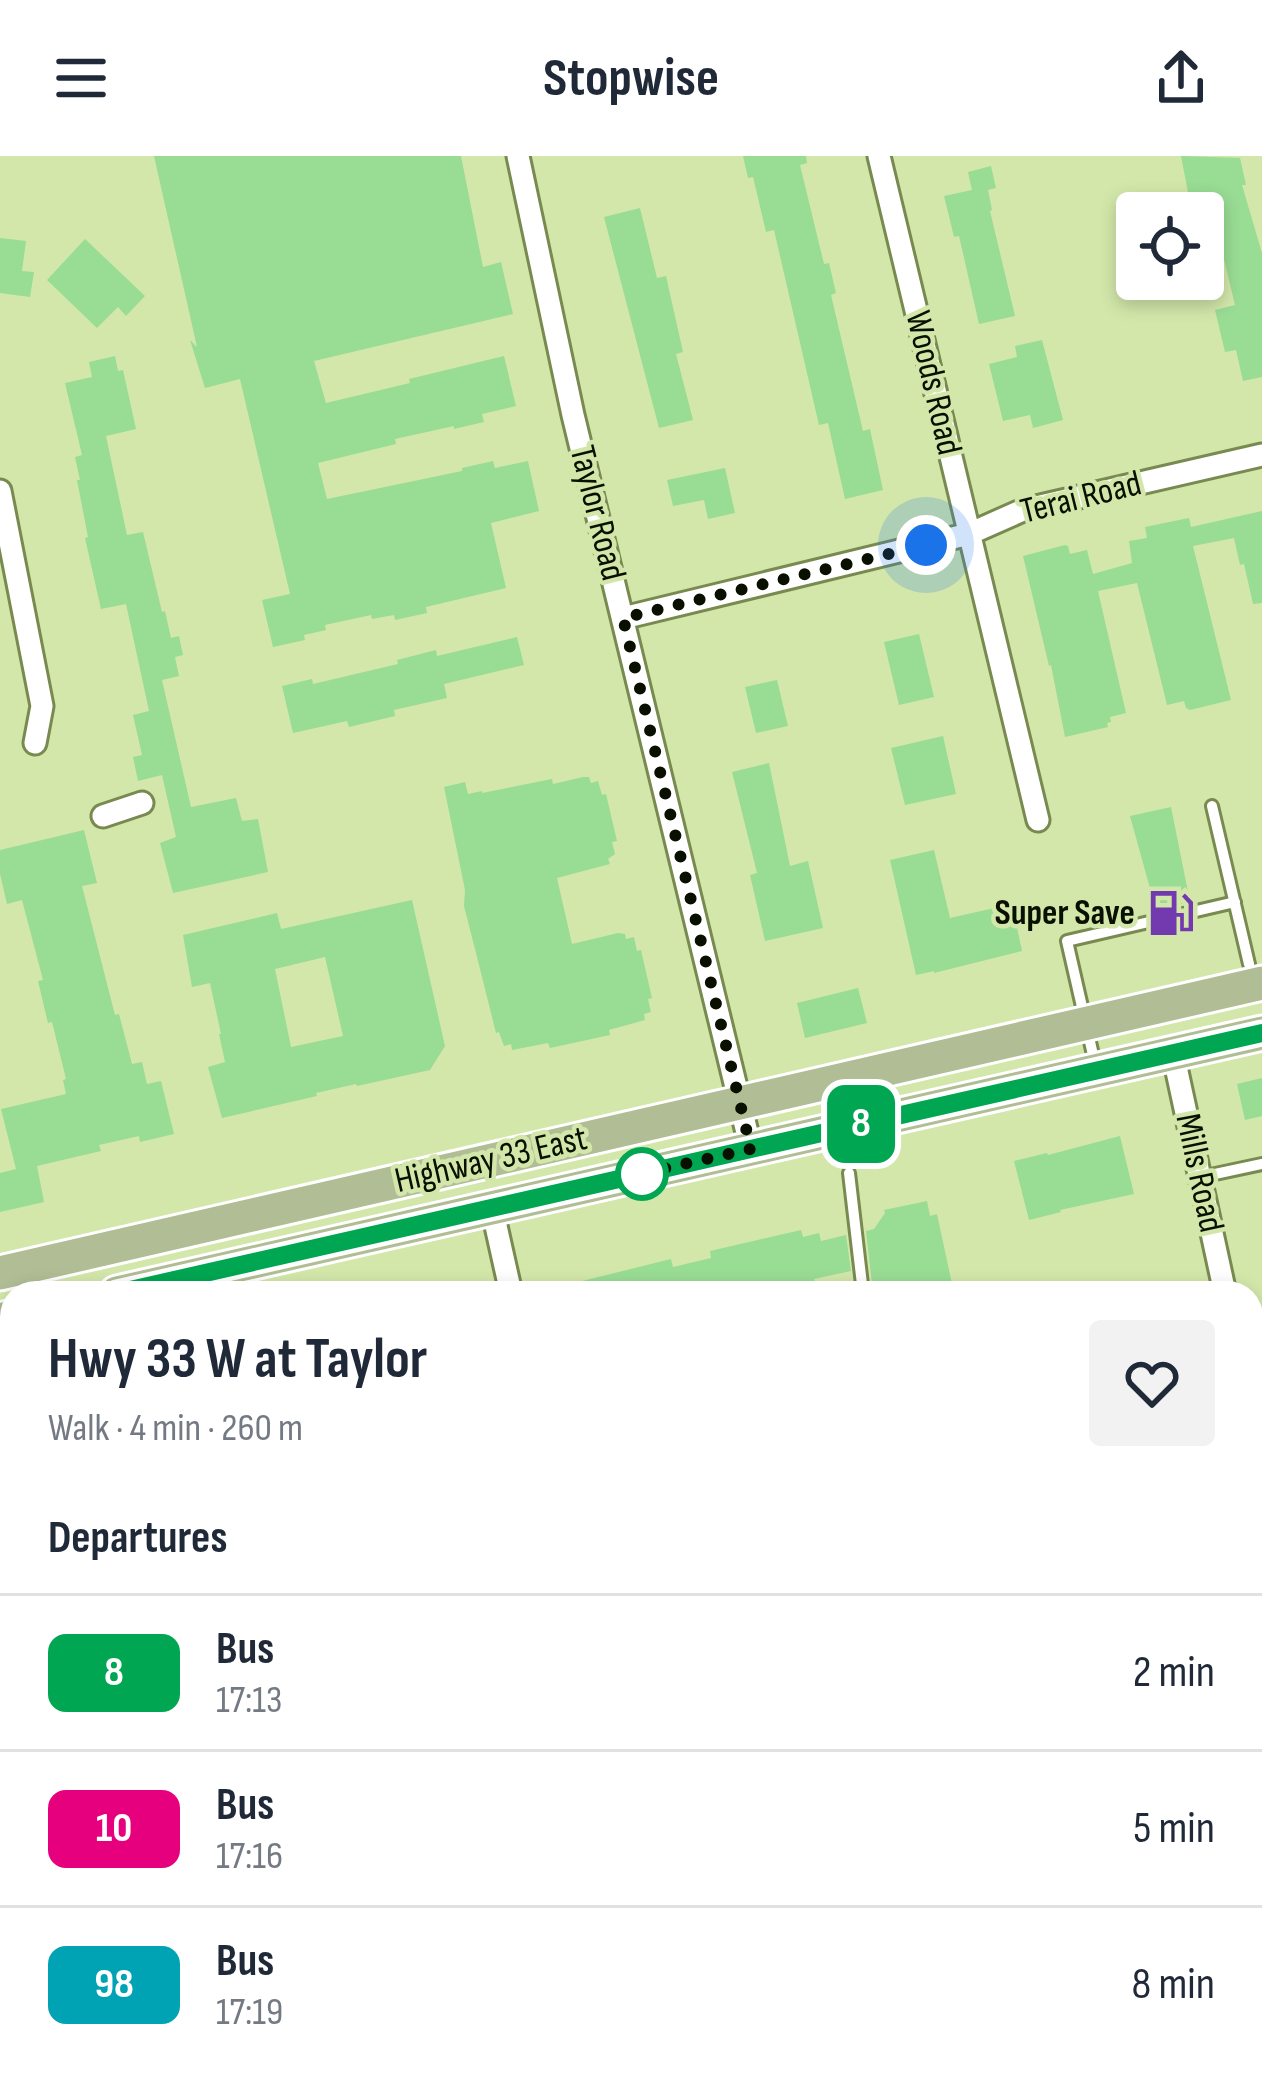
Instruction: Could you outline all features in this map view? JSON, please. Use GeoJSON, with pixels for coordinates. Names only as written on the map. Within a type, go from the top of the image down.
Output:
{"type":"FeatureCollection","features":[{"type":"Feature","properties":{"kind":"main road","name":"Highway 33 East"},"geometry":{"type":"LineString","coordinates":[[0,1273],[1086,1023],[1256,974]]}},
{"type":"Feature","properties":{"kind":"main road"},"geometry":{"type":"LineString","coordinates":[[1173,1053],[1189,1026],[1210,1014],[1262,1002]]}},
{"type":"Feature","properties":{"kind":"main road"},"geometry":{"type":"LineString","coordinates":[[170,1281],[1262,1033]]}},
{"type":"Feature","properties":{"kind":"street","name":"Taylor Road"},"geometry":{"type":"LineString","coordinates":[[518,156],[573,416],[751,1149]]}},
{"type":"Feature","properties":{"kind":"street","name":"Woods Road"},"geometry":{"type":"LineString","coordinates":[[879,156],[1038,820]]}},
{"type":"Feature","properties":{"kind":"street","name":"Terai Road"},"geometry":{"type":"LineString","coordinates":[[623,618],[969,534],[1023,509],[1262,454]]}},
{"type":"Feature","properties":{"kind":"street"},"geometry":{"type":"LineString","coordinates":[[0,491],[42,706],[35,743]]}},
{"type":"Feature","properties":{"kind":"street"},"geometry":{"type":"LineString","coordinates":[[103,816],[142,803]]}},
{"type":"Feature","properties":{"kind":"street","name":"Mills Road"},"geometry":{"type":"LineString","coordinates":[[1173,1053],[1223,1281]]}},
{"type":"Feature","properties":{"kind":"street"},"geometry":{"type":"LineString","coordinates":[[492,1208],[508,1281]]}},
{"type":"Feature","properties":{"kind":"lane"},"geometry":{"type":"LineString","coordinates":[[1212,806],[1256,974]]}},
{"type":"Feature","properties":{"kind":"lane"},"geometry":{"type":"LineString","coordinates":[[1097,1070],[1067,941],[1234,902]]}},
{"type":"Feature","properties":{"kind":"lane"},"geometry":{"type":"LineString","coordinates":[[1201,1177],[1262,1163]]}},
{"type":"Feature","properties":{"kind":"lane"},"geometry":{"type":"LineString","coordinates":[[849,1173],[862,1281]]}},
{"type":"Feature","properties":{"kind":"building"},"geometry":{"type":"Polygon","coordinates":[[[154,156],[461,156],[483,267],[501,262],[513,314],[314,361],[326,403],[504,356],[516,406],[482,414],[484,422],[395,439],[396,444],[318,463],[327,499],[493,461],[495,468],[528,461],[539,511],[491,523],[506,588],[426,607],[427,613],[395,620],[394,615],[372,619],[371,615],[325,625],[326,630],[304,635],[305,640],[273,647],[262,600],[290,594],[240,379],[205,388],[190,340],[197,347],[154,156]]]}},
{"type":"Feature","properties":{"kind":"building"},"geometry":{"type":"Polygon","coordinates":[[[743,156],[806,156],[807,163],[800,165],[824,264],[829,263],[836,293],[831,295],[863,431],[870,429],[883,490],[845,499],[828,423],[819,425],[774,230],[766,232],[743,156]]]}},
{"type":"Feature","properties":{"kind":"building"},"geometry":{"type":"Polygon","coordinates":[[[1181,156],[1240,158],[1246,185],[1242,185],[1262,253],[1262,377],[1243,381],[1236,350],[1225,352],[1215,310],[1235,305],[1224,259],[1224,192],[1188,192],[1181,156]]]}},
{"type":"Feature","properties":{"kind":"building"},"geometry":{"type":"Polygon","coordinates":[[[991,166],[996,188],[988,190],[990,211],[1015,316],[979,324],[959,236],[954,237],[944,196],[972,190],[968,172],[991,166]]]}},
{"type":"Feature","properties":{"kind":"building"},"geometry":{"type":"Polygon","coordinates":[[[640,208],[657,278],[666,276],[683,352],[676,354],[693,420],[659,428],[604,217],[640,208]]]}},
{"type":"Feature","properties":{"kind":"building"},"geometry":{"type":"Polygon","coordinates":[[[0,238],[26,241],[22,271],[34,272],[30,297],[0,293],[0,238]]]}},
{"type":"Feature","properties":{"kind":"building"},"geometry":{"type":"Polygon","coordinates":[[[85,239],[145,296],[126,316],[118,307],[97,328],[47,280],[85,239]]]}},
{"type":"Feature","properties":{"kind":"building"},"geometry":{"type":"Polygon","coordinates":[[[1042,340],[1063,420],[1033,428],[1030,415],[1003,421],[989,364],[1017,357],[1015,346],[1042,340]]]}},
{"type":"Feature","properties":{"kind":"building"},"geometry":{"type":"Polygon","coordinates":[[[115,356],[118,371],[123,370],[136,429],[106,436],[127,535],[143,532],[171,638],[179,636],[183,655],[175,657],[179,676],[162,680],[191,807],[236,798],[242,821],[258,819],[268,872],[173,893],[160,843],[176,837],[162,775],[138,781],[133,757],[142,755],[133,715],[149,711],[126,604],[101,609],[77,480],[75,457],[82,455],[65,383],[92,377],[89,362],[115,356]]]}},
{"type":"Feature","properties":{"kind":"building"},"geometry":{"type":"Polygon","coordinates":[[[725,468],[735,513],[708,519],[704,500],[673,506],[667,480],[725,468]]]}},
{"type":"Feature","properties":{"kind":"building"},"geometry":{"type":"Polygon","coordinates":[[[1262,511],[1262,603],[1253,604],[1234,538],[1193,546],[1231,700],[1190,710],[1184,701],[1167,705],[1137,583],[1098,591],[1126,713],[1110,717],[1108,727],[1065,737],[1023,556],[1065,545],[1070,554],[1087,550],[1093,574],[1132,563],[1129,541],[1147,538],[1145,527],[1189,518],[1191,527],[1262,511]]]}},
{"type":"Feature","properties":{"kind":"building"},"geometry":{"type":"Polygon","coordinates":[[[919,634],[934,697],[899,705],[884,642],[919,634]]]}},
{"type":"Feature","properties":{"kind":"building"},"geometry":{"type":"Polygon","coordinates":[[[517,637],[524,665],[444,684],[447,698],[349,727],[347,721],[293,733],[282,686],[312,679],[313,684],[436,650],[437,656],[517,637]]]}},
{"type":"Feature","properties":{"kind":"building"},"geometry":{"type":"Polygon","coordinates":[[[777,680],[788,726],[756,733],[745,687],[777,680]]]}},
{"type":"Feature","properties":{"kind":"building"},"geometry":{"type":"Polygon","coordinates":[[[943,736],[956,794],[905,805],[891,748],[943,736]]]}},
{"type":"Feature","properties":{"kind":"building"},"geometry":{"type":"Polygon","coordinates":[[[769,763],[790,866],[808,861],[823,928],[765,941],[750,875],[757,873],[732,772],[769,763]]]}},
{"type":"Feature","properties":{"kind":"building"},"geometry":{"type":"Polygon","coordinates":[[[583,777],[591,783],[598,781],[602,795],[606,794],[617,841],[612,842],[615,854],[608,859],[610,864],[557,878],[572,944],[618,933],[626,939],[634,937],[652,998],[648,999],[651,1012],[644,1014],[645,1020],[609,1030],[610,1035],[550,1048],[548,1043],[512,1050],[496,1033],[464,906],[465,890],[444,787],[465,782],[468,794],[482,793],[583,777]]]}},
{"type":"Feature","properties":{"kind":"building"},"geometry":{"type":"Polygon","coordinates":[[[1171,807],[1190,902],[1156,910],[1130,816],[1171,807]]]}},
{"type":"Feature","properties":{"kind":"building"},"geometry":{"type":"Polygon","coordinates":[[[84,830],[97,883],[82,886],[115,1015],[119,1014],[132,1064],[142,1062],[147,1084],[161,1081],[174,1134],[99,1145],[101,1151],[37,1166],[44,1202],[0,1212],[0,1173],[16,1169],[1,1109],[66,1094],[66,1079],[52,1022],[48,1023],[38,981],[43,980],[22,900],[7,904],[0,850],[84,830]]]}},
{"type":"Feature","properties":{"kind":"building"},"geometry":{"type":"Polygon","coordinates":[[[934,850],[950,918],[1012,904],[1022,951],[916,975],[890,860],[934,850]]]}},
{"type":"Feature","properties":{"kind":"building"},"geometry":{"type":"Polygon","coordinates":[[[412,900],[445,1046],[430,1070],[222,1118],[208,1067],[225,1062],[221,1034],[210,983],[192,987],[183,935],[277,913],[281,929],[412,900]],[[325,957],[275,969],[291,1047],[343,1036],[325,957]]]}},
{"type":"Feature","properties":{"kind":"building"},"geometry":{"type":"Polygon","coordinates":[[[858,988],[867,1023],[805,1038],[797,1003],[858,988]]]}},
{"type":"Feature","properties":{"kind":"building"},"geometry":{"type":"Polygon","coordinates":[[[1262,1078],[1262,1116],[1245,1120],[1237,1084],[1262,1078]]]}},
{"type":"Feature","properties":{"kind":"building"},"geometry":{"type":"Polygon","coordinates":[[[1120,1136],[1134,1194],[1029,1220],[1014,1161],[1120,1136]]]}},
{"type":"Feature","properties":{"kind":"building"},"geometry":{"type":"Polygon","coordinates":[[[927,1201],[930,1216],[937,1214],[951,1281],[872,1281],[866,1231],[874,1229],[884,1210],[927,1201]]]}},
{"type":"Feature","properties":{"kind":"building"},"geometry":{"type":"Polygon","coordinates":[[[801,1230],[803,1237],[819,1233],[821,1241],[846,1235],[851,1271],[814,1281],[582,1281],[671,1259],[673,1267],[711,1258],[710,1251],[801,1230]]]}},
{"type":"Feature","properties":{"kind":"bus line","name":"8"},"geometry":{"type":"LineString","coordinates":[[170,1281],[1262,1033]]}},
{"type":"Feature","properties":{"kind":"place","name":"Super Save"},"geometry":{"type":"Point","coordinates":[1171,913]}},
{"type":"Feature","properties":{"kind":"route"},"geometry":{"type":"LineString","coordinates":[[642,1174],[622,1178],[751,1149],[623,618],[926,545]]}}]}
